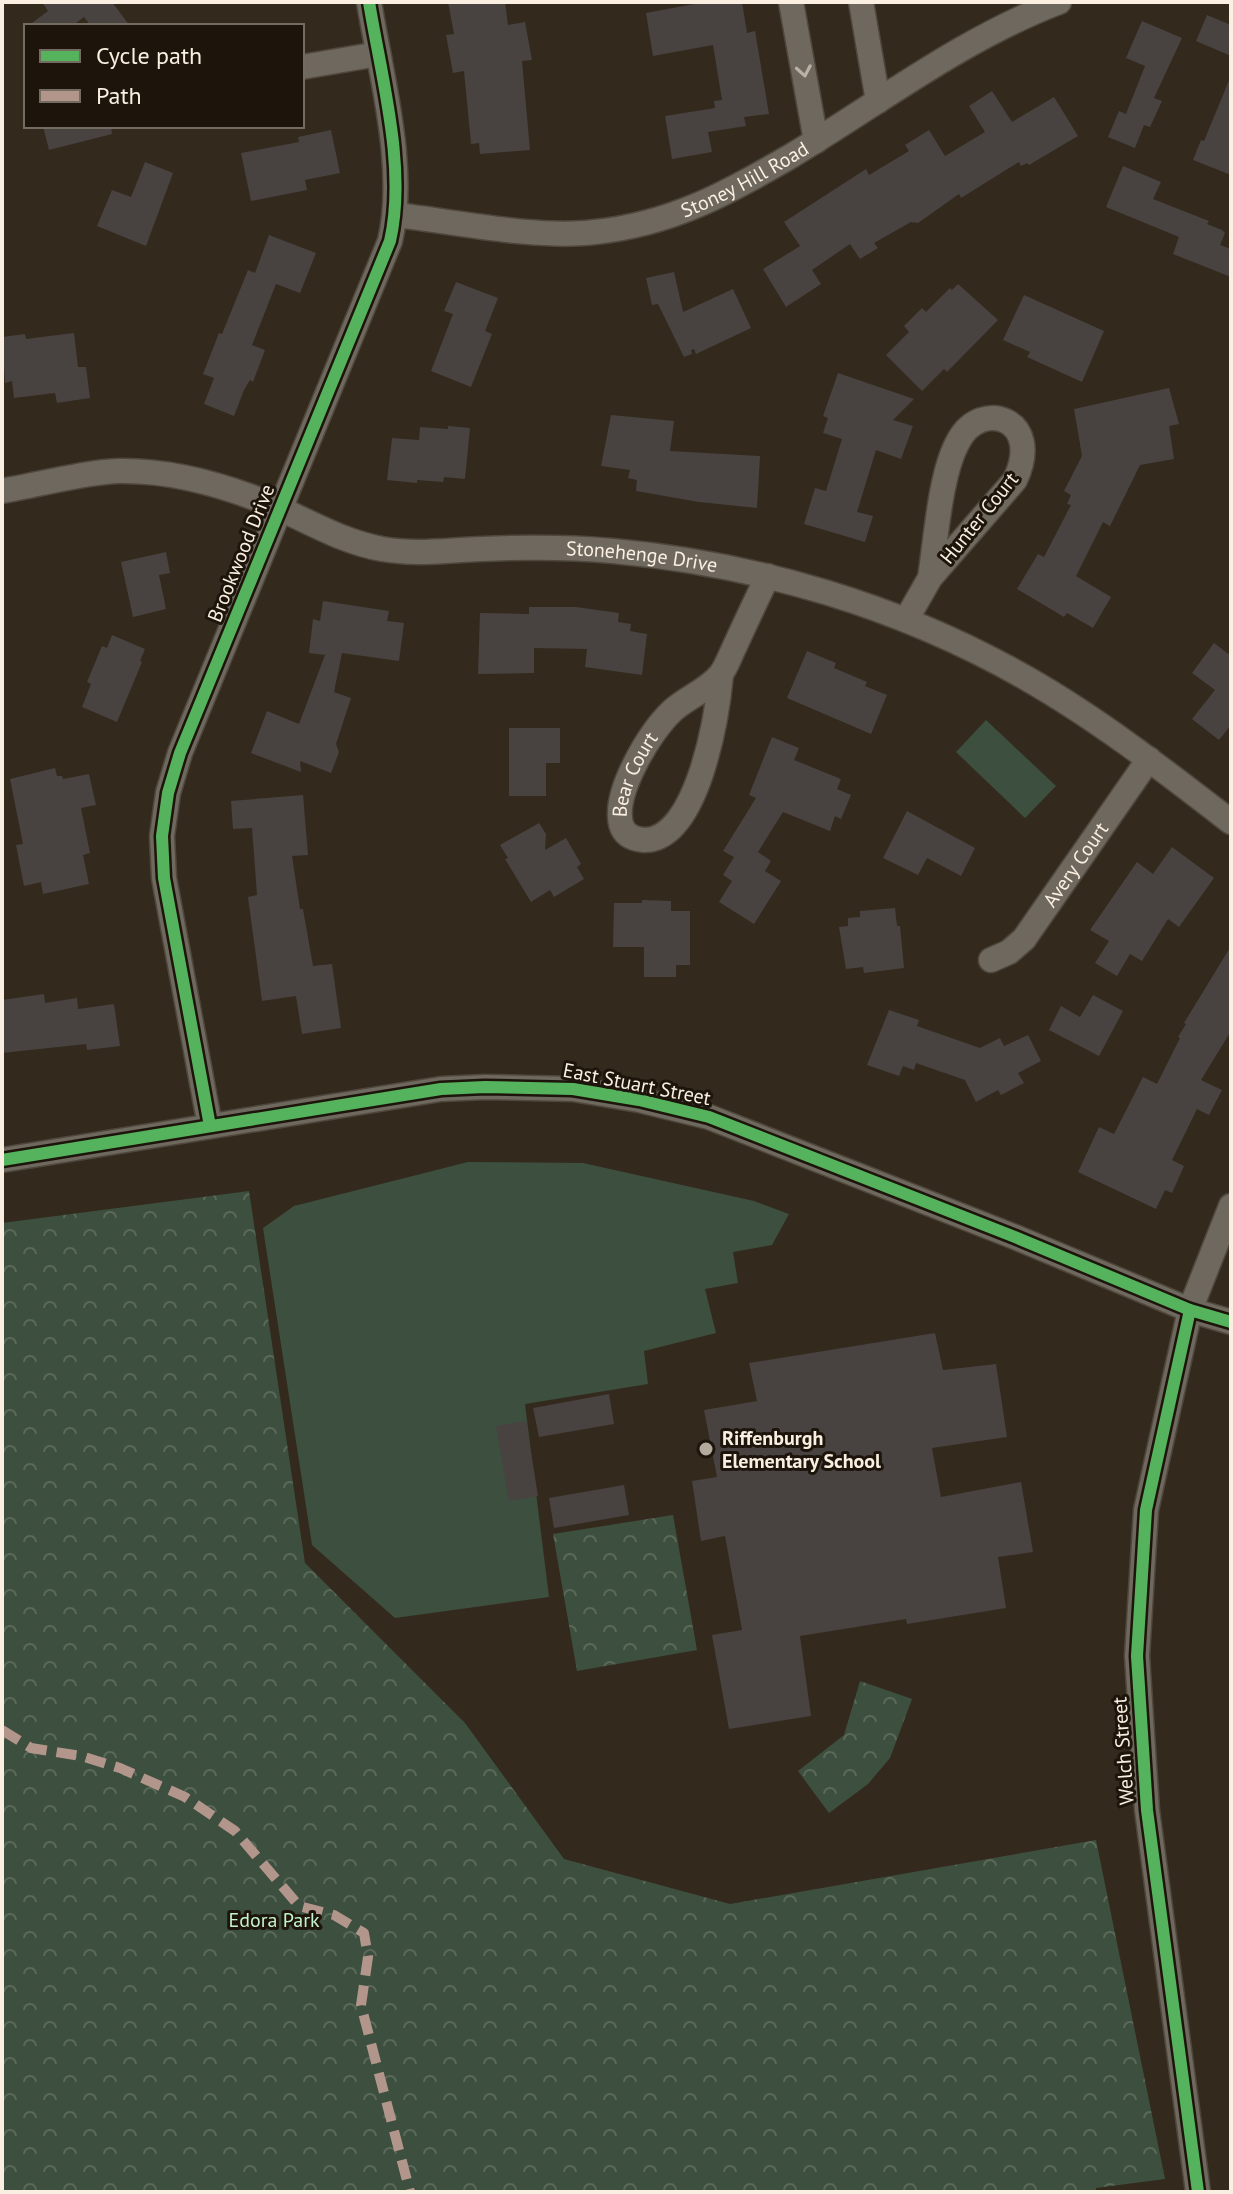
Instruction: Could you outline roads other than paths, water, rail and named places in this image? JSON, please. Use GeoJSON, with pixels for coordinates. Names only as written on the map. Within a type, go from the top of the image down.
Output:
{"type":"FeatureCollection","features":[{"type":"Feature","properties":{"kind":"street","name":"Brookwood Drive"},"geometry":{"type":"LineString","coordinates":[[210,1126],[164,878],[162,836],[168,793],[180,753],[390,241],[396,215],[393,145],[369,2]]}},
{"type":"Feature","properties":{"kind":"street"},"geometry":{"type":"LineString","coordinates":[[791,2],[816,141]]}},
{"type":"Feature","properties":{"kind":"street"},"geometry":{"type":"LineString","coordinates":[[861,2],[878,101]]}},
{"type":"Feature","properties":{"kind":"street","name":"Stoney Hill Road"},"geometry":{"type":"LineString","coordinates":[[396,215],[562,235],[634,226],[696,208],[816,141],[967,45],[1059,2]]}},
{"type":"Feature","properties":{"kind":"street"},"geometry":{"type":"LineString","coordinates":[[304,67],[378,54]]}},
{"type":"Feature","properties":{"kind":"street","name":"Hunter Court"},"geometry":{"type":"LineString","coordinates":[[906,620],[930,578],[1015,480],[1023,462],[1023,441],[1015,426],[999,419],[980,420],[958,440],[945,479],[930,578]]}},
{"type":"Feature","properties":{"kind":"street","name":"Stonehenge Drive"},"geometry":{"type":"LineString","coordinates":[[2,491],[117,471],[140,472],[187,478],[238,491],[281,508],[338,537],[380,549],[415,553],[540,548],[611,551],[681,559],[768,576],[906,620],[949,638],[1027,679],[1149,759],[1231,822]]}},
{"type":"Feature","properties":{"kind":"street","name":"Bear Court"},"geometry":{"type":"LineString","coordinates":[[721,675],[672,710],[628,777],[619,802],[619,817],[623,831],[633,839],[647,840],[661,836],[673,829],[683,814],[714,731],[721,675],[768,576]]}},
{"type":"Feature","properties":{"kind":"street","name":"Avery Court"},"geometry":{"type":"LineString","coordinates":[[991,960],[1009,952],[1024,939],[1149,759]]}},
{"type":"Feature","properties":{"kind":"street","name":"East Stuart Street"},"geometry":{"type":"LineString","coordinates":[[2,1160],[441,1089],[573,1089],[639,1100],[709,1117],[1001,1231],[1190,1310],[1231,1322]]}},
{"type":"Feature","properties":{"kind":"street","name":"Welch Street"},"geometry":{"type":"LineString","coordinates":[[1198,2192],[1147,1810],[1137,1656],[1146,1510],[1190,1310],[1231,1206]]}},
{"type":"Feature","properties":{"kind":"place","name":"Riffenburgh Elementary School"},"geometry":{"type":"Point","coordinates":[706,1449]}},
{"type":"Feature","properties":{"kind":"park label","name":"Edora Park"},"geometry":{"type":"Point","coordinates":[274,1920]}}]}
